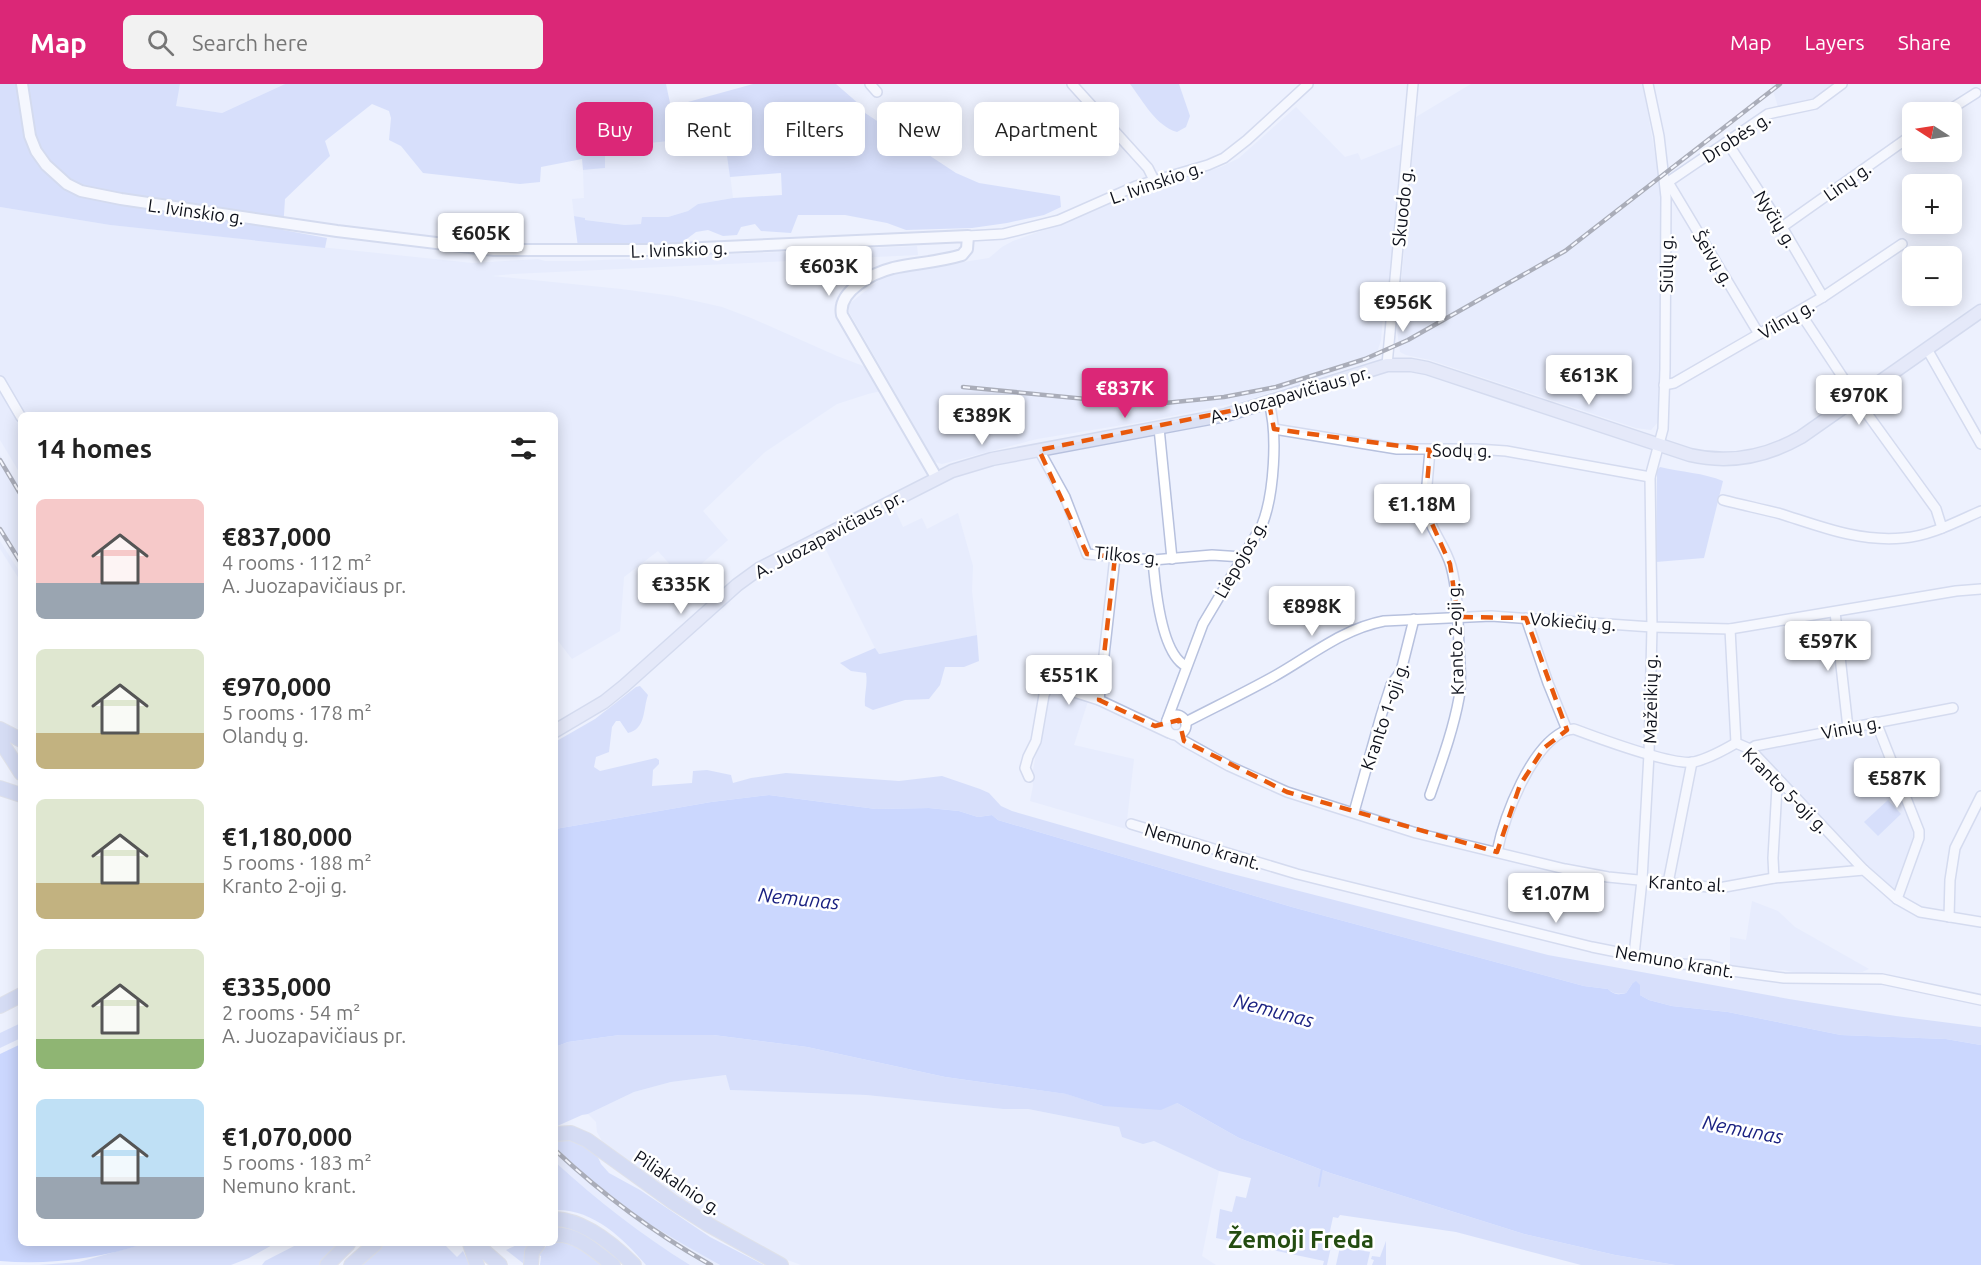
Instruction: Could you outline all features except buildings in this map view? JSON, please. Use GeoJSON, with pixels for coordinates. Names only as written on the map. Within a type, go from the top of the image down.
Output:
{"type":"FeatureCollection","features":[{"type":"Feature","properties":{"kind":"main road","name":"A. Juozapavičiaus pr."},"geometry":{"type":"LineString","coordinates":[[558,729],[604,702],[737,585],[759,569],[936,477],[976,463],[1226,415],[1388,365],[1411,364],[1690,455],[1715,459],[1746,457],[1778,449],[1800,437],[1981,311]]}},
{"type":"Feature","properties":{"kind":"main road"},"geometry":{"type":"LineString","coordinates":[[0,729],[18,738]]}},
{"type":"Feature","properties":{"kind":"main road"},"geometry":{"type":"LineString","coordinates":[[0,740],[18,768]]}},
{"type":"Feature","properties":{"kind":"main road"},"geometry":{"type":"LineString","coordinates":[[0,788],[18,794]]}},
{"type":"Feature","properties":{"kind":"main road"},"geometry":{"type":"LineString","coordinates":[[0,1006],[18,997]]}},
{"type":"Feature","properties":{"kind":"main road","name":"Piliakalnio g."},"geometry":{"type":"LineString","coordinates":[[558,1134],[571,1133],[587,1140],[682,1208],[745,1247],[781,1265]]}},
{"type":"Feature","properties":{"kind":"main road"},"geometry":{"type":"LineString","coordinates":[[558,1219],[576,1222],[606,1242],[634,1265]]}},
{"type":"Feature","properties":{"kind":"main road"},"geometry":{"type":"LineString","coordinates":[[558,1235],[568,1235],[581,1242],[613,1265]]}},
{"type":"Feature","properties":{"kind":"main road"},"geometry":{"type":"LineString","coordinates":[[327,1265],[346,1246]]}},
{"type":"Feature","properties":{"kind":"main road"},"geometry":{"type":"LineString","coordinates":[[351,1265],[373,1246]]}},
{"type":"Feature","properties":{"kind":"main road"},"geometry":{"type":"LineString","coordinates":[[471,1246],[477,1265]]}},
{"type":"Feature","properties":{"kind":"main road"},"geometry":{"type":"LineString","coordinates":[[478,1246],[500,1265]]}},
{"type":"Feature","properties":{"kind":"main road"},"geometry":{"type":"LineString","coordinates":[[531,1265],[532,1252],[536,1246]]}},
{"type":"Feature","properties":{"kind":"street","name":"L. Ivinskio g."},"geometry":{"type":"LineString","coordinates":[[22,84],[27,124],[33,145],[40,158],[56,175],[74,188],[92,195],[474,249],[645,250],[1003,234],[1039,226],[1077,213],[1116,194],[1154,180],[1208,165],[1224,158],[1308,84]]}},
{"type":"Feature","properties":{"kind":"street"},"geometry":{"type":"LineString","coordinates":[[870,84],[877,92]]}},
{"type":"Feature","properties":{"kind":"street"},"geometry":{"type":"LineString","coordinates":[[1072,84],[1148,168],[1154,180]]}},
{"type":"Feature","properties":{"kind":"street","name":"Skuodo g."},"geometry":{"type":"LineString","coordinates":[[1388,365],[1413,84]]}},
{"type":"Feature","properties":{"kind":"street","name":"Siūlų g."},"geometry":{"type":"LineString","coordinates":[[1648,84],[1666,182],[1663,429],[1660,445]]}},
{"type":"Feature","properties":{"kind":"street","name":"Drobės g."},"geometry":{"type":"LineString","coordinates":[[1666,182],[1768,114],[1815,104],[1842,84]]}},
{"type":"Feature","properties":{"kind":"street"},"geometry":{"type":"LineString","coordinates":[[1961,102],[1978,91],[1969,84]]}},
{"type":"Feature","properties":{"kind":"street","name":"Nyčių g."},"geometry":{"type":"LineString","coordinates":[[1727,142],[1782,227],[1823,297]]}},
{"type":"Feature","properties":{"kind":"street","name":"Linų g."},"geometry":{"type":"LineString","coordinates":[[1782,227],[1902,142]]}},
{"type":"Feature","properties":{"kind":"street","name":"Šeivų g."},"geometry":{"type":"LineString","coordinates":[[1666,182],[1759,334]]}},
{"type":"Feature","properties":{"kind":"street"},"geometry":{"type":"LineString","coordinates":[[936,477],[875,373],[841,309],[842,303],[852,290],[883,271],[962,255],[967,249],[968,236]]}},
{"type":"Feature","properties":{"kind":"street","name":"Vilnų g."},"geometry":{"type":"LineString","coordinates":[[1664,385],[1674,382],[1823,297],[1902,244]]}},
{"type":"Feature","properties":{"kind":"street"},"geometry":{"type":"LineString","coordinates":[[1799,311],[1856,397],[1936,509],[1942,528]]}},
{"type":"Feature","properties":{"kind":"street"},"geometry":{"type":"LineString","coordinates":[[1927,349],[1981,444]]}},
{"type":"Feature","properties":{"kind":"street"},"geometry":{"type":"LineString","coordinates":[[0,381],[18,412]]}},
{"type":"Feature","properties":{"kind":"street","name":"Liepojos g."},"geometry":{"type":"LineString","coordinates":[[1174,726],[1186,666],[1203,624],[1262,525],[1269,503],[1274,418],[1269,403]]}},
{"type":"Feature","properties":{"kind":"street"},"geometry":{"type":"LineString","coordinates":[[1160,428],[1172,559]]}},
{"type":"Feature","properties":{"kind":"street","name":"Sodų g."},"geometry":{"type":"LineString","coordinates":[[1274,429],[1376,446],[1430,450],[1476,448],[1506,451],[1650,477]]}},
{"type":"Feature","properties":{"kind":"street","name":"Mažeikių g."},"geometry":{"type":"LineString","coordinates":[[1634,955],[1642,880],[1649,754],[1652,627],[1650,477],[1654,458],[1660,445]]}},
{"type":"Feature","properties":{"kind":"street","name":"Tilkos g."},"geometry":{"type":"LineString","coordinates":[[1040,450],[1065,497],[1087,554],[1153,560],[1212,555],[1243,557]]}},
{"type":"Feature","properties":{"kind":"street","name":"Kranto 2-oji g."},"geometry":{"type":"LineString","coordinates":[[1430,450],[1425,508],[1450,564],[1458,617],[1460,695],[1430,795]]}},
{"type":"Feature","properties":{"kind":"street"},"geometry":{"type":"LineString","coordinates":[[1723,500],[1778,513],[1853,537],[1902,538],[1942,528],[1981,512]]}},
{"type":"Feature","properties":{"kind":"street"},"geometry":{"type":"LineString","coordinates":[[1099,700],[1115,557]]}},
{"type":"Feature","properties":{"kind":"street"},"geometry":{"type":"LineString","coordinates":[[1153,560],[1156,602],[1173,654],[1186,666]]}},
{"type":"Feature","properties":{"kind":"street","name":"Vokiečių g."},"geometry":{"type":"LineString","coordinates":[[1174,726],[1185,728],[1186,722],[1274,677],[1336,639],[1375,623],[1491,616],[1652,627],[1730,629],[1956,591],[1981,589]]}},
{"type":"Feature","properties":{"kind":"street"},"geometry":{"type":"LineString","coordinates":[[1835,612],[1848,728]]}},
{"type":"Feature","properties":{"kind":"street"},"geometry":{"type":"LineString","coordinates":[[1526,618],[1567,730]]}},
{"type":"Feature","properties":{"kind":"street","name":"Kranto 1-oji g."},"geometry":{"type":"LineString","coordinates":[[1354,812],[1391,685],[1401,671],[1414,619]]}},
{"type":"Feature","properties":{"kind":"street","name":"Kranto 5-oji g."},"geometry":{"type":"LineString","coordinates":[[1730,629],[1736,743],[1750,749],[1864,870]]}},
{"type":"Feature","properties":{"kind":"street"},"geometry":{"type":"LineString","coordinates":[[1029,777],[1026,768],[1028,757],[1036,741],[1044,695],[1049,684],[1099,700],[1155,726],[1174,726]]}},
{"type":"Feature","properties":{"kind":"street","name":"Vinių g."},"geometry":{"type":"LineString","coordinates":[[1750,749],[1755,746],[1953,708]]}},
{"type":"Feature","properties":{"kind":"street"},"geometry":{"type":"LineString","coordinates":[[1876,722],[1919,831],[1919,837],[1897,899]]}},
{"type":"Feature","properties":{"kind":"street","name":"Kranto al."},"geometry":{"type":"LineString","coordinates":[[1174,726],[1229,766],[1287,792],[1416,833],[1576,871],[1608,877],[1719,888],[1774,878],[1864,870]]}},
{"type":"Feature","properties":{"kind":"street"},"geometry":{"type":"LineString","coordinates":[[1497,852],[1520,785],[1544,748],[1567,730],[1574,729],[1678,762],[1692,762],[1736,743]]}},
{"type":"Feature","properties":{"kind":"street"},"geometry":{"type":"LineString","coordinates":[[1668,883],[1692,762]]}},
{"type":"Feature","properties":{"kind":"street"},"geometry":{"type":"LineString","coordinates":[[1774,878],[1773,858],[1778,787],[1781,782]]}},
{"type":"Feature","properties":{"kind":"street"},"geometry":{"type":"LineString","coordinates":[[1949,917],[1950,880],[1956,848],[1981,796]]}},
{"type":"Feature","properties":{"kind":"street","name":"Nemuno krant."},"geometry":{"type":"LineString","coordinates":[[1131,824],[1297,874],[1592,947],[1677,964],[1709,965],[1732,971],[1784,978],[1882,979],[1981,1000]]}},
{"type":"Feature","properties":{"kind":"street"},"geometry":{"type":"LineString","coordinates":[[1864,870],[1897,899],[1920,912],[1981,922]]}},
{"type":"Feature","properties":{"kind":"highlighted area"},"geometry":{"type":"Polygon","coordinates":[[[1269,403],[1274,429],[1430,450],[1425,508],[1450,564],[1458,617],[1526,618],[1567,730],[1544,748],[1520,785],[1497,852],[1287,792],[1184,741],[1179,720],[1155,726],[1099,700],[1115,557],[1087,554],[1039,450],[1269,403]]]}},
{"type":"Feature","properties":{"kind":"shaded area"},"geometry":{"type":"Polygon","coordinates":[[[0,84],[180,84],[176,106],[222,113],[285,84],[666,84],[670,102],[665,102],[665,141],[653,143],[653,102],[576,102],[576,156],[605,156],[605,168],[583,170],[582,159],[541,167],[540,182],[520,184],[423,173],[401,146],[389,140],[391,118],[389,111],[372,104],[325,141],[330,156],[285,199],[283,230],[327,238],[325,248],[110,225],[0,207],[0,84]]]}},
{"type":"Feature","properties":{"kind":"shaded area"},"geometry":{"type":"Polygon","coordinates":[[[180,84],[285,84],[222,113],[175,106],[180,84]]]}},
{"type":"Feature","properties":{"kind":"shaded area"},"geometry":{"type":"Polygon","coordinates":[[[753,84],[836,84],[857,102],[764,102],[764,156],[865,156],[865,113],[877,121],[877,156],[930,156],[956,173],[979,183],[1060,196],[1061,207],[1044,215],[972,228],[906,230],[887,223],[845,215],[798,215],[791,233],[761,231],[755,224],[741,227],[737,235],[723,236],[708,230],[696,232],[680,244],[578,247],[574,216],[585,218],[585,220],[625,225],[641,224],[642,217],[668,217],[688,211],[698,204],[733,198],[782,195],[781,173],[730,177],[727,156],[752,156],[752,102],[688,102],[753,84]]]}},
{"type":"Feature","properties":{"kind":"shaded area"},"geometry":{"type":"Polygon","coordinates":[[[1130,84],[1179,84],[1190,116],[1186,127],[1177,132],[1169,129],[1156,119],[1130,84]]]}},
{"type":"Feature","properties":{"kind":"shaded area"},"geometry":{"type":"Polygon","coordinates":[[[1471,84],[1643,84],[1660,184],[1661,219],[1658,422],[1651,430],[1636,428],[1400,352],[1397,330],[1416,117],[1471,84]]]}},
{"type":"Feature","properties":{"kind":"shaded area"},"geometry":{"type":"Polygon","coordinates":[[[1771,84],[1842,84],[1810,104],[1778,107],[1771,84]]]}},
{"type":"Feature","properties":{"kind":"shaded area"},"geometry":{"type":"Polygon","coordinates":[[[1296,107],[1345,157],[1358,153],[1361,160],[1404,143],[1389,284],[1385,290],[1381,340],[1375,359],[1240,402],[1147,421],[1037,439],[942,464],[935,462],[849,312],[849,304],[887,274],[989,258],[1013,241],[1123,198],[1221,167],[1239,158],[1296,107]]]}},
{"type":"Feature","properties":{"kind":"shaded area"},"geometry":{"type":"Polygon","coordinates":[[[665,142],[665,156],[728,156],[733,198],[698,204],[688,211],[668,217],[642,217],[642,224],[625,225],[585,220],[574,216],[572,199],[584,198],[583,170],[605,168],[605,156],[653,156],[653,143],[665,142]]]}},
{"type":"Feature","properties":{"kind":"shaded area"},"geometry":{"type":"Polygon","coordinates":[[[0,207],[110,225],[472,263],[538,259],[580,261],[917,246],[918,255],[492,276],[673,296],[722,307],[866,367],[881,391],[837,404],[765,452],[703,511],[728,540],[687,577],[684,575],[681,577],[658,551],[624,577],[620,631],[572,659],[558,641],[558,412],[18,412],[18,470],[0,440],[0,207]]]}},
{"type":"Feature","properties":{"kind":"shaded area"},"geometry":{"type":"Polygon","coordinates":[[[0,455],[18,484],[18,562],[0,534],[0,455]]]}},
{"type":"Feature","properties":{"kind":"shaded area"},"geometry":{"type":"Polygon","coordinates":[[[1660,467],[1700,474],[1723,481],[1704,558],[1656,562],[1657,470],[1660,467]]]}},
{"type":"Feature","properties":{"kind":"shaded area"},"geometry":{"type":"Polygon","coordinates":[[[894,508],[903,527],[922,518],[927,529],[958,513],[973,566],[972,591],[977,635],[878,654],[823,544],[894,508]]]}},
{"type":"Feature","properties":{"kind":"shaded area"},"geometry":{"type":"Polygon","coordinates":[[[0,541],[18,569],[18,577],[0,549],[0,541]]]}},
{"type":"Feature","properties":{"kind":"shaded area"},"geometry":{"type":"Polygon","coordinates":[[[977,635],[979,661],[964,667],[945,667],[940,685],[929,699],[905,700],[873,710],[865,706],[866,673],[851,671],[840,663],[875,648],[879,654],[977,635]]]}},
{"type":"Feature","properties":{"kind":"shaded area"},"geometry":{"type":"Polygon","coordinates":[[[640,686],[648,695],[641,723],[634,731],[628,733],[620,721],[616,721],[612,727],[609,752],[596,757],[594,767],[600,771],[656,758],[659,764],[653,770],[652,786],[692,783],[693,771],[707,770],[731,775],[733,783],[786,773],[899,781],[942,776],[989,793],[1001,806],[1012,811],[1217,870],[1548,955],[1789,999],[1981,1027],[1981,1045],[1946,1039],[1841,1035],[1728,1012],[1672,1006],[1649,1000],[1640,995],[1634,984],[1626,993],[1614,993],[1608,989],[1584,986],[1292,907],[998,820],[992,815],[978,817],[959,811],[929,808],[876,809],[769,795],[711,802],[558,828],[558,740],[595,719],[640,686]]]}},
{"type":"Feature","properties":{"kind":"shaded area"},"geometry":{"type":"Polygon","coordinates":[[[1050,689],[1088,701],[1074,745],[1134,759],[1126,829],[1030,801],[1046,696],[1050,689]]]}},
{"type":"Feature","properties":{"kind":"shaded area"},"geometry":{"type":"Polygon","coordinates":[[[1871,728],[1914,835],[1895,890],[1872,870],[1758,750],[1871,728]]]}},
{"type":"Feature","properties":{"kind":"shaded area"},"geometry":{"type":"Polygon","coordinates":[[[1888,800],[1901,814],[1878,836],[1864,822],[1888,800]]]}},
{"type":"Feature","properties":{"kind":"shaded area"},"geometry":{"type":"Polygon","coordinates":[[[1752,901],[1778,911],[1795,927],[1869,969],[1862,972],[1803,974],[1783,970],[1760,971],[1730,965],[1730,937],[1746,940],[1752,901]]]}},
{"type":"Feature","properties":{"kind":"shaded area"},"geometry":{"type":"Polygon","coordinates":[[[18,1024],[18,1039],[0,1048],[0,1033],[18,1024]]]}},
{"type":"Feature","properties":{"kind":"shaded area"},"geometry":{"type":"Polygon","coordinates":[[[620,1035],[713,1035],[807,1047],[945,1077],[1067,1094],[1103,1106],[1177,1103],[1239,1138],[1330,1173],[1524,1234],[1615,1255],[1675,1265],[1581,1265],[1456,1232],[1340,1215],[1338,1218],[1333,1217],[1327,1245],[1331,1247],[1327,1265],[1323,1265],[1324,1261],[1216,1238],[1220,1209],[1232,1212],[1236,1196],[1246,1198],[1251,1178],[1219,1171],[1154,1141],[1143,1144],[1122,1137],[1119,1127],[1028,1109],[1003,1109],[866,1095],[730,1090],[726,1075],[671,1082],[634,1092],[558,1126],[558,1046],[568,1042],[620,1035]]]}},
{"type":"Feature","properties":{"kind":"shaded area"},"geometry":{"type":"Polygon","coordinates":[[[727,1075],[730,1090],[866,1095],[1003,1109],[1028,1109],[1119,1127],[1122,1137],[1154,1140],[1219,1171],[1202,1256],[1216,1265],[801,1265],[782,1258],[670,1192],[602,1141],[597,1132],[596,1122],[588,1114],[634,1092],[671,1082],[727,1075]]]}},
{"type":"Feature","properties":{"kind":"shaded area"},"geometry":{"type":"Polygon","coordinates":[[[571,1138],[596,1153],[601,1164],[609,1173],[640,1190],[710,1237],[764,1265],[720,1265],[646,1222],[590,1179],[558,1150],[558,1140],[571,1138]]]}},
{"type":"Feature","properties":{"kind":"shaded area"},"geometry":{"type":"Polygon","coordinates":[[[558,1150],[590,1179],[646,1222],[720,1265],[690,1265],[635,1230],[558,1165],[558,1150]]]}},
{"type":"Feature","properties":{"kind":"shaded area"},"geometry":{"type":"Polygon","coordinates":[[[558,1165],[654,1242],[690,1265],[646,1265],[606,1227],[582,1214],[558,1210],[558,1165]]]}},
{"type":"Feature","properties":{"kind":"shaded area"},"geometry":{"type":"Polygon","coordinates":[[[558,1240],[571,1242],[604,1265],[540,1265],[541,1256],[538,1255],[546,1246],[558,1246],[558,1240]]]}},
{"type":"Feature","properties":{"kind":"shaded area"},"geometry":{"type":"Polygon","coordinates":[[[1386,1241],[1386,1265],[1372,1265],[1374,1260],[1371,1259],[1372,1256],[1380,1257],[1386,1241]]]}},
{"type":"Feature","properties":{"kind":"shaded area"},"geometry":{"type":"Polygon","coordinates":[[[136,1246],[270,1246],[231,1265],[39,1265],[79,1262],[136,1246]]]}},
{"type":"Feature","properties":{"kind":"shaded area"},"geometry":{"type":"Polygon","coordinates":[[[294,1246],[338,1246],[319,1265],[262,1265],[265,1261],[294,1246]]]}},
{"type":"Feature","properties":{"kind":"shaded area"},"geometry":{"type":"Polygon","coordinates":[[[382,1246],[446,1246],[457,1257],[463,1251],[470,1265],[362,1265],[382,1246]]]}},
{"type":"Feature","properties":{"kind":"shaded area"},"geometry":{"type":"Polygon","coordinates":[[[515,1246],[529,1246],[524,1264],[506,1250],[515,1246]]]}},
{"type":"Feature","properties":{"kind":"shaded area"},"geometry":{"type":"Polygon","coordinates":[[[1340,1247],[1370,1252],[1367,1265],[1336,1265],[1340,1247]]]}},
{"type":"Feature","properties":{"kind":"water","name":"Nemunas"},"geometry":{"type":"Polygon","coordinates":[[[769,795],[876,809],[929,808],[959,811],[978,817],[992,815],[998,820],[1292,907],[1584,986],[1608,989],[1617,994],[1626,993],[1636,981],[1640,985],[1640,995],[1649,1000],[1672,1006],[1728,1012],[1841,1035],[1946,1039],[1981,1045],[1981,1265],[1675,1265],[1615,1255],[1524,1234],[1330,1173],[1239,1138],[1177,1103],[1161,1110],[1103,1106],[1066,1094],[945,1077],[807,1047],[713,1035],[620,1035],[568,1042],[558,1046],[558,828],[711,802],[769,795]]]}},
{"type":"Feature","properties":{"kind":"water"},"geometry":{"type":"Polygon","coordinates":[[[18,1045],[18,1246],[136,1246],[73,1260],[0,1261],[0,1054],[18,1045]]]}},
{"type":"Feature","properties":{"kind":"waterway"},"geometry":{"type":"LineString","coordinates":[[1319,1186],[1322,1168]]}},
{"type":"Feature","properties":{"kind":"railway"},"geometry":{"type":"LineString","coordinates":[[963,387],[1117,402],[1165,403],[1224,397],[1276,387],[1365,359],[1408,340],[1565,251],[1780,84]]}},
{"type":"Feature","properties":{"kind":"railway"},"geometry":{"type":"LineString","coordinates":[[0,460],[18,490]]}},
{"type":"Feature","properties":{"kind":"railway"},"geometry":{"type":"LineString","coordinates":[[0,529],[18,558]]}},
{"type":"Feature","properties":{"kind":"railway"},"geometry":{"type":"LineString","coordinates":[[558,1153],[630,1212],[669,1240],[711,1265]]}},
{"type":"Feature","properties":{"kind":"district","name":"Žemoji Freda"},"geometry":{"type":"Point","coordinates":[1301,1239]}}]}
